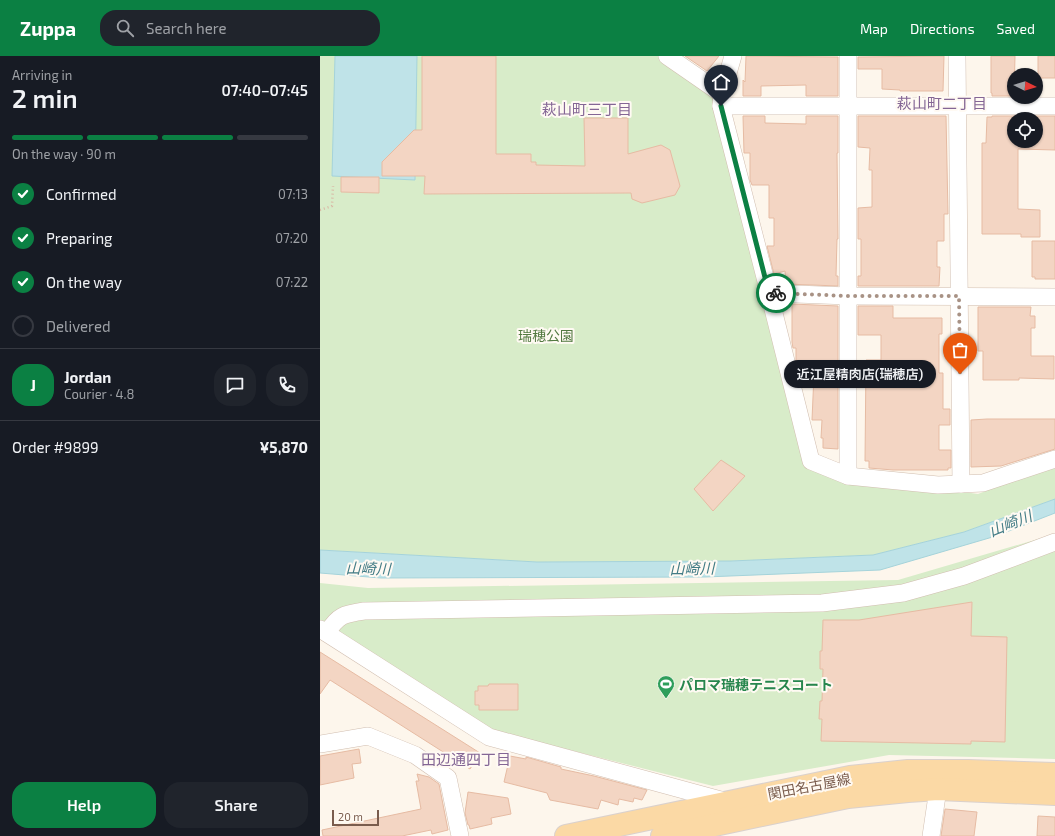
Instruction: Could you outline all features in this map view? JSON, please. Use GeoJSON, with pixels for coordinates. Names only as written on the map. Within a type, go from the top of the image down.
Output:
{"type":"FeatureCollection","features":[{"type":"Feature","properties":{"kind":"main road","name":"関田名古屋線"},"geometry":{"type":"LineString","coordinates":[[566,836],[850,777],[908,771],[968,770],[1055,774]]}},
{"type":"Feature","properties":{"kind":"main road","name":"関田名古屋線"},"geometry":{"type":"LineString","coordinates":[[662,836],[848,797],[908,791],[938,790],[1055,794]]}},
{"type":"Feature","properties":{"kind":"street"},"geometry":{"type":"LineString","coordinates":[[667,56],[722,100],[848,106],[1055,106]]}},
{"type":"Feature","properties":{"kind":"street"},"geometry":{"type":"LineString","coordinates":[[733,56],[722,100],[811,461],[848,476],[938,485],[984,483],[1055,459]]}},
{"type":"Feature","properties":{"kind":"street"},"geometry":{"type":"LineString","coordinates":[[848,56],[848,476]]}},
{"type":"Feature","properties":{"kind":"street"},"geometry":{"type":"LineString","coordinates":[[957,56],[961,484]]}},
{"type":"Feature","properties":{"kind":"street"},"geometry":{"type":"LineString","coordinates":[[769,293],[848,296],[1055,297]]}},
{"type":"Feature","properties":{"kind":"street"},"geometry":{"type":"LineString","coordinates":[[728,802],[489,736],[323,631],[346,614],[364,610],[822,603],[903,593],[964,576],[1055,542]]}},
{"type":"Feature","properties":{"kind":"street"},"geometry":{"type":"LineString","coordinates":[[320,744],[368,736],[415,755],[448,778],[460,836]]}},
{"type":"Feature","properties":{"kind":"street"},"geometry":{"type":"LineString","coordinates":[[932,836],[938,790]]}},
{"type":"Feature","properties":{"kind":"path"},"geometry":{"type":"LineString","coordinates":[[320,210],[332,206],[333,186]]}},
{"type":"Feature","properties":{"kind":"green space","name":"瑞穂公園"},"geometry":{"type":"Polygon","coordinates":[[[320,56],[667,56],[722,94],[811,461],[848,476],[978,494],[1055,464],[1055,499],[964,532],[873,555],[731,561],[537,562],[320,550],[320,56]]]}},
{"type":"Feature","properties":{"kind":"green space"},"geometry":{"type":"Polygon","coordinates":[[[1055,534],[1055,759],[889,755],[713,786],[490,730],[320,622],[320,583],[368,588],[898,580],[1055,534]]]}},
{"type":"Feature","properties":{"kind":"water"},"geometry":{"type":"Polygon","coordinates":[[[335,56],[417,56],[415,180],[332,176],[335,56]]]}},
{"type":"Feature","properties":{"kind":"water","name":"山崎川"},"geometry":{"type":"Polygon","coordinates":[[[1055,499],[1055,513],[996,536],[880,570],[705,577],[381,578],[320,573],[320,550],[537,562],[731,561],[873,555],[964,532],[1055,499]]]}},
{"type":"Feature","properties":{"kind":"building"},"geometry":{"type":"Polygon","coordinates":[[[422,56],[496,56],[496,154],[531,154],[531,162],[536,162],[536,165],[585,166],[584,118],[628,118],[628,154],[661,145],[670,150],[680,186],[675,195],[642,203],[632,199],[631,193],[424,194],[425,176],[382,176],[382,162],[414,130],[422,130],[422,56]]]}},
{"type":"Feature","properties":{"kind":"building"},"geometry":{"type":"Polygon","coordinates":[[[685,56],[719,56],[707,71],[685,56]]]}},
{"type":"Feature","properties":{"kind":"building"},"geometry":{"type":"Polygon","coordinates":[[[746,56],[838,57],[838,96],[806,96],[806,85],[761,86],[761,96],[743,96],[746,56]]]}},
{"type":"Feature","properties":{"kind":"building"},"geometry":{"type":"Polygon","coordinates":[[[944,56],[943,91],[900,91],[882,89],[882,69],[858,69],[858,57],[944,56]]]}},
{"type":"Feature","properties":{"kind":"building"},"geometry":{"type":"Polygon","coordinates":[[[991,56],[1015,56],[1015,68],[1007,68],[1007,96],[992,96],[991,56]]]}},
{"type":"Feature","properties":{"kind":"building"},"geometry":{"type":"Polygon","coordinates":[[[1038,56],[1055,56],[1055,78],[1043,78],[1043,68],[1038,68],[1038,56]]]}},
{"type":"Feature","properties":{"kind":"building"},"geometry":{"type":"Polygon","coordinates":[[[743,116],[765,116],[765,123],[806,124],[806,116],[838,116],[838,239],[836,276],[838,276],[838,286],[786,284],[785,271],[774,274],[767,246],[774,246],[774,218],[769,218],[769,185],[752,185],[750,180],[750,153],[744,153],[743,116]]]}},
{"type":"Feature","properties":{"kind":"building"},"geometry":{"type":"Polygon","coordinates":[[[858,116],[946,116],[948,214],[944,214],[944,241],[937,241],[937,267],[940,267],[939,286],[858,286],[858,276],[861,276],[861,239],[858,239],[858,208],[872,207],[872,170],[869,170],[870,148],[858,147],[858,116]]]}},
{"type":"Feature","properties":{"kind":"building"},"geometry":{"type":"Polygon","coordinates":[[[1007,116],[1007,148],[1043,148],[1043,116],[1055,116],[1055,150],[1018,149],[1018,209],[1040,210],[1040,237],[1021,237],[1021,234],[982,234],[982,143],[986,143],[987,117],[1007,116]]]}},
{"type":"Feature","properties":{"kind":"building"},"geometry":{"type":"Polygon","coordinates":[[[341,177],[379,177],[379,193],[341,192],[341,177]]]}},
{"type":"Feature","properties":{"kind":"building"},"geometry":{"type":"Polygon","coordinates":[[[1032,241],[1055,241],[1055,279],[1035,279],[1035,277],[1032,277],[1032,241]]]}},
{"type":"Feature","properties":{"kind":"building"},"geometry":{"type":"Polygon","coordinates":[[[792,304],[838,306],[838,449],[823,448],[823,438],[821,438],[822,420],[812,420],[814,374],[799,373],[799,367],[796,362],[796,348],[793,348],[792,342],[792,304]]]}},
{"type":"Feature","properties":{"kind":"building"},"geometry":{"type":"Polygon","coordinates":[[[858,306],[893,306],[893,318],[942,318],[942,334],[939,334],[939,373],[943,373],[943,409],[950,409],[950,425],[939,425],[939,450],[951,450],[951,468],[948,468],[948,470],[893,470],[869,468],[869,461],[865,461],[866,360],[881,360],[881,335],[858,335],[858,306]]]}},
{"type":"Feature","properties":{"kind":"building"},"geometry":{"type":"Polygon","coordinates":[[[978,307],[1031,307],[1030,316],[1035,316],[1035,328],[1031,328],[1031,356],[1054,356],[1054,379],[1019,378],[1019,380],[983,380],[983,351],[978,351],[978,307]]]}},
{"type":"Feature","properties":{"kind":"building"},"geometry":{"type":"Polygon","coordinates":[[[1055,419],[1055,449],[1001,466],[971,467],[971,420],[1055,419]]]}},
{"type":"Feature","properties":{"kind":"building"},"geometry":{"type":"Polygon","coordinates":[[[721,460],[745,476],[713,511],[694,489],[721,460]]]}},
{"type":"Feature","properties":{"kind":"building"},"geometry":{"type":"Polygon","coordinates":[[[972,602],[971,636],[1007,637],[1005,742],[971,741],[971,744],[821,741],[822,719],[819,719],[820,701],[822,701],[823,669],[820,669],[820,651],[822,651],[823,620],[859,620],[972,602]]]}},
{"type":"Feature","properties":{"kind":"building"},"geometry":{"type":"Polygon","coordinates":[[[320,652],[480,753],[470,769],[330,680],[320,694],[320,652]]]}},
{"type":"Feature","properties":{"kind":"building"},"geometry":{"type":"Polygon","coordinates":[[[489,684],[518,684],[518,710],[479,710],[479,705],[475,705],[475,691],[478,691],[478,686],[488,686],[489,684]]]}},
{"type":"Feature","properties":{"kind":"building"},"geometry":{"type":"Polygon","coordinates":[[[359,749],[361,763],[352,764],[354,778],[320,785],[320,756],[359,749]]]}},
{"type":"Feature","properties":{"kind":"building"},"geometry":{"type":"Polygon","coordinates":[[[510,756],[526,759],[526,757],[561,767],[561,769],[647,790],[642,800],[634,798],[633,802],[619,799],[618,805],[601,800],[598,809],[550,800],[547,793],[504,782],[510,756]]]}},
{"type":"Feature","properties":{"kind":"building"},"geometry":{"type":"Polygon","coordinates":[[[417,774],[429,777],[439,784],[448,830],[432,834],[431,830],[402,836],[323,836],[322,830],[421,809],[416,781],[419,781],[417,774]]]}},
{"type":"Feature","properties":{"kind":"building"},"geometry":{"type":"Polygon","coordinates":[[[468,792],[508,798],[511,814],[491,818],[492,824],[470,829],[465,813],[468,792]]]}},
{"type":"Feature","properties":{"kind":"building"},"geometry":{"type":"Polygon","coordinates":[[[945,809],[977,812],[974,836],[941,836],[945,809]]]}},
{"type":"Feature","properties":{"kind":"building"},"geometry":{"type":"Polygon","coordinates":[[[1038,816],[1055,817],[1055,836],[1037,836],[1038,816]]]}},
{"type":"Feature","properties":{"kind":"way so far"},"geometry":{"type":"LineString","coordinates":[[776,293],[848,296],[959,296],[960,374]]}},
{"type":"Feature","properties":{"kind":"place","name":"近江屋精肉店(瑞穂店)"},"geometry":{"type":"Point","coordinates":[960,374]}},
{"type":"Feature","properties":{"kind":"place","name":"パロマ瑞穂テニスコート"},"geometry":{"type":"Point","coordinates":[666,699]}},
{"type":"Feature","properties":{"kind":"district","name":"萩山町二丁目"},"geometry":{"type":"Point","coordinates":[942,103]}},
{"type":"Feature","properties":{"kind":"district","name":"萩山町三丁目"},"geometry":{"type":"Point","coordinates":[587,109]}},
{"type":"Feature","properties":{"kind":"district","name":"田辺通四丁目"},"geometry":{"type":"Point","coordinates":[466,759]}},
{"type":"Feature","properties":{"kind":"route"},"geometry":{"type":"LineString","coordinates":[[721,106],[769,293],[776,293]]}}]}
